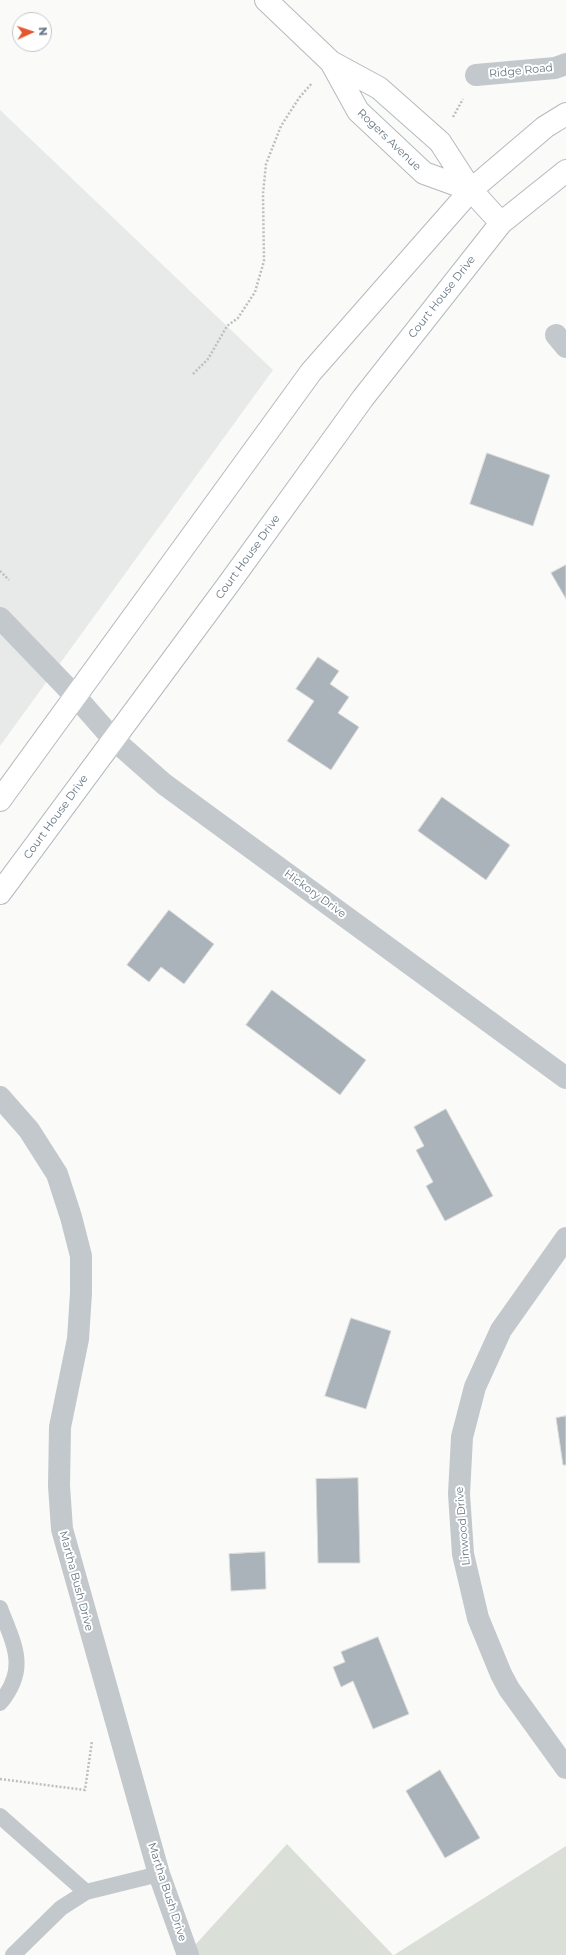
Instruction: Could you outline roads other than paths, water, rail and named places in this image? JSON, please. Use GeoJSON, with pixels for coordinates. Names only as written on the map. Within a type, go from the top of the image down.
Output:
{"type":"FeatureCollection","features":[{"type":"Feature","properties":{"kind":"main road","name":"Rogers Avenue"},"geometry":{"type":"LineString","coordinates":[[266,0],[331,62],[378,88],[440,142],[471,190],[501,223]]}},
{"type":"Feature","properties":{"kind":"main road","name":"Rogers Avenue"},"geometry":{"type":"LineString","coordinates":[[331,62],[358,111],[424,173],[471,190]]}},
{"type":"Feature","properties":{"kind":"main road"},"geometry":{"type":"LineString","coordinates":[[0,800],[311,372],[471,190],[545,127],[566,114]]}},
{"type":"Feature","properties":{"kind":"main road"},"geometry":{"type":"LineString","coordinates":[[501,223],[566,171]]}},
{"type":"Feature","properties":{"kind":"main road","name":"Court House Drive"},"geometry":{"type":"LineString","coordinates":[[0,893],[230,582],[363,398],[501,223]]}},
{"type":"Feature","properties":{"kind":"street","name":"Ridge Road"},"geometry":{"type":"LineString","coordinates":[[476,75],[555,68],[566,64]]}},
{"type":"Feature","properties":{"kind":"street","name":"Hickory Drive"},"geometry":{"type":"LineString","coordinates":[[0,618],[76,696],[113,739],[164,784],[566,1078]]}},
{"type":"Feature","properties":{"kind":"street","name":"Martha Bush Drive"},"geometry":{"type":"LineString","coordinates":[[0,1097],[29,1130],[57,1174],[71,1217],[81,1256],[81,1293],[78,1339],[60,1427],[59,1486],[62,1529],[159,1874],[188,1955]]}},
{"type":"Feature","properties":{"kind":"street","name":"Linwood Drive"},"geometry":{"type":"LineString","coordinates":[[566,1238],[559,1261],[501,1330],[476,1387],[462,1437],[459,1494],[463,1554],[478,1618],[509,1690],[566,1768]]}},
{"type":"Feature","properties":{"kind":"lane"},"geometry":{"type":"LineString","coordinates":[[0,1608],[16,1650],[17,1670],[11,1690],[0,1703]]}},
{"type":"Feature","properties":{"kind":"lane"},"geometry":{"type":"LineString","coordinates":[[0,1816],[86,1892]]}},
{"type":"Feature","properties":{"kind":"lane"},"geometry":{"type":"LineString","coordinates":[[13,1955],[61,1908],[86,1892],[159,1874]]}}]}
